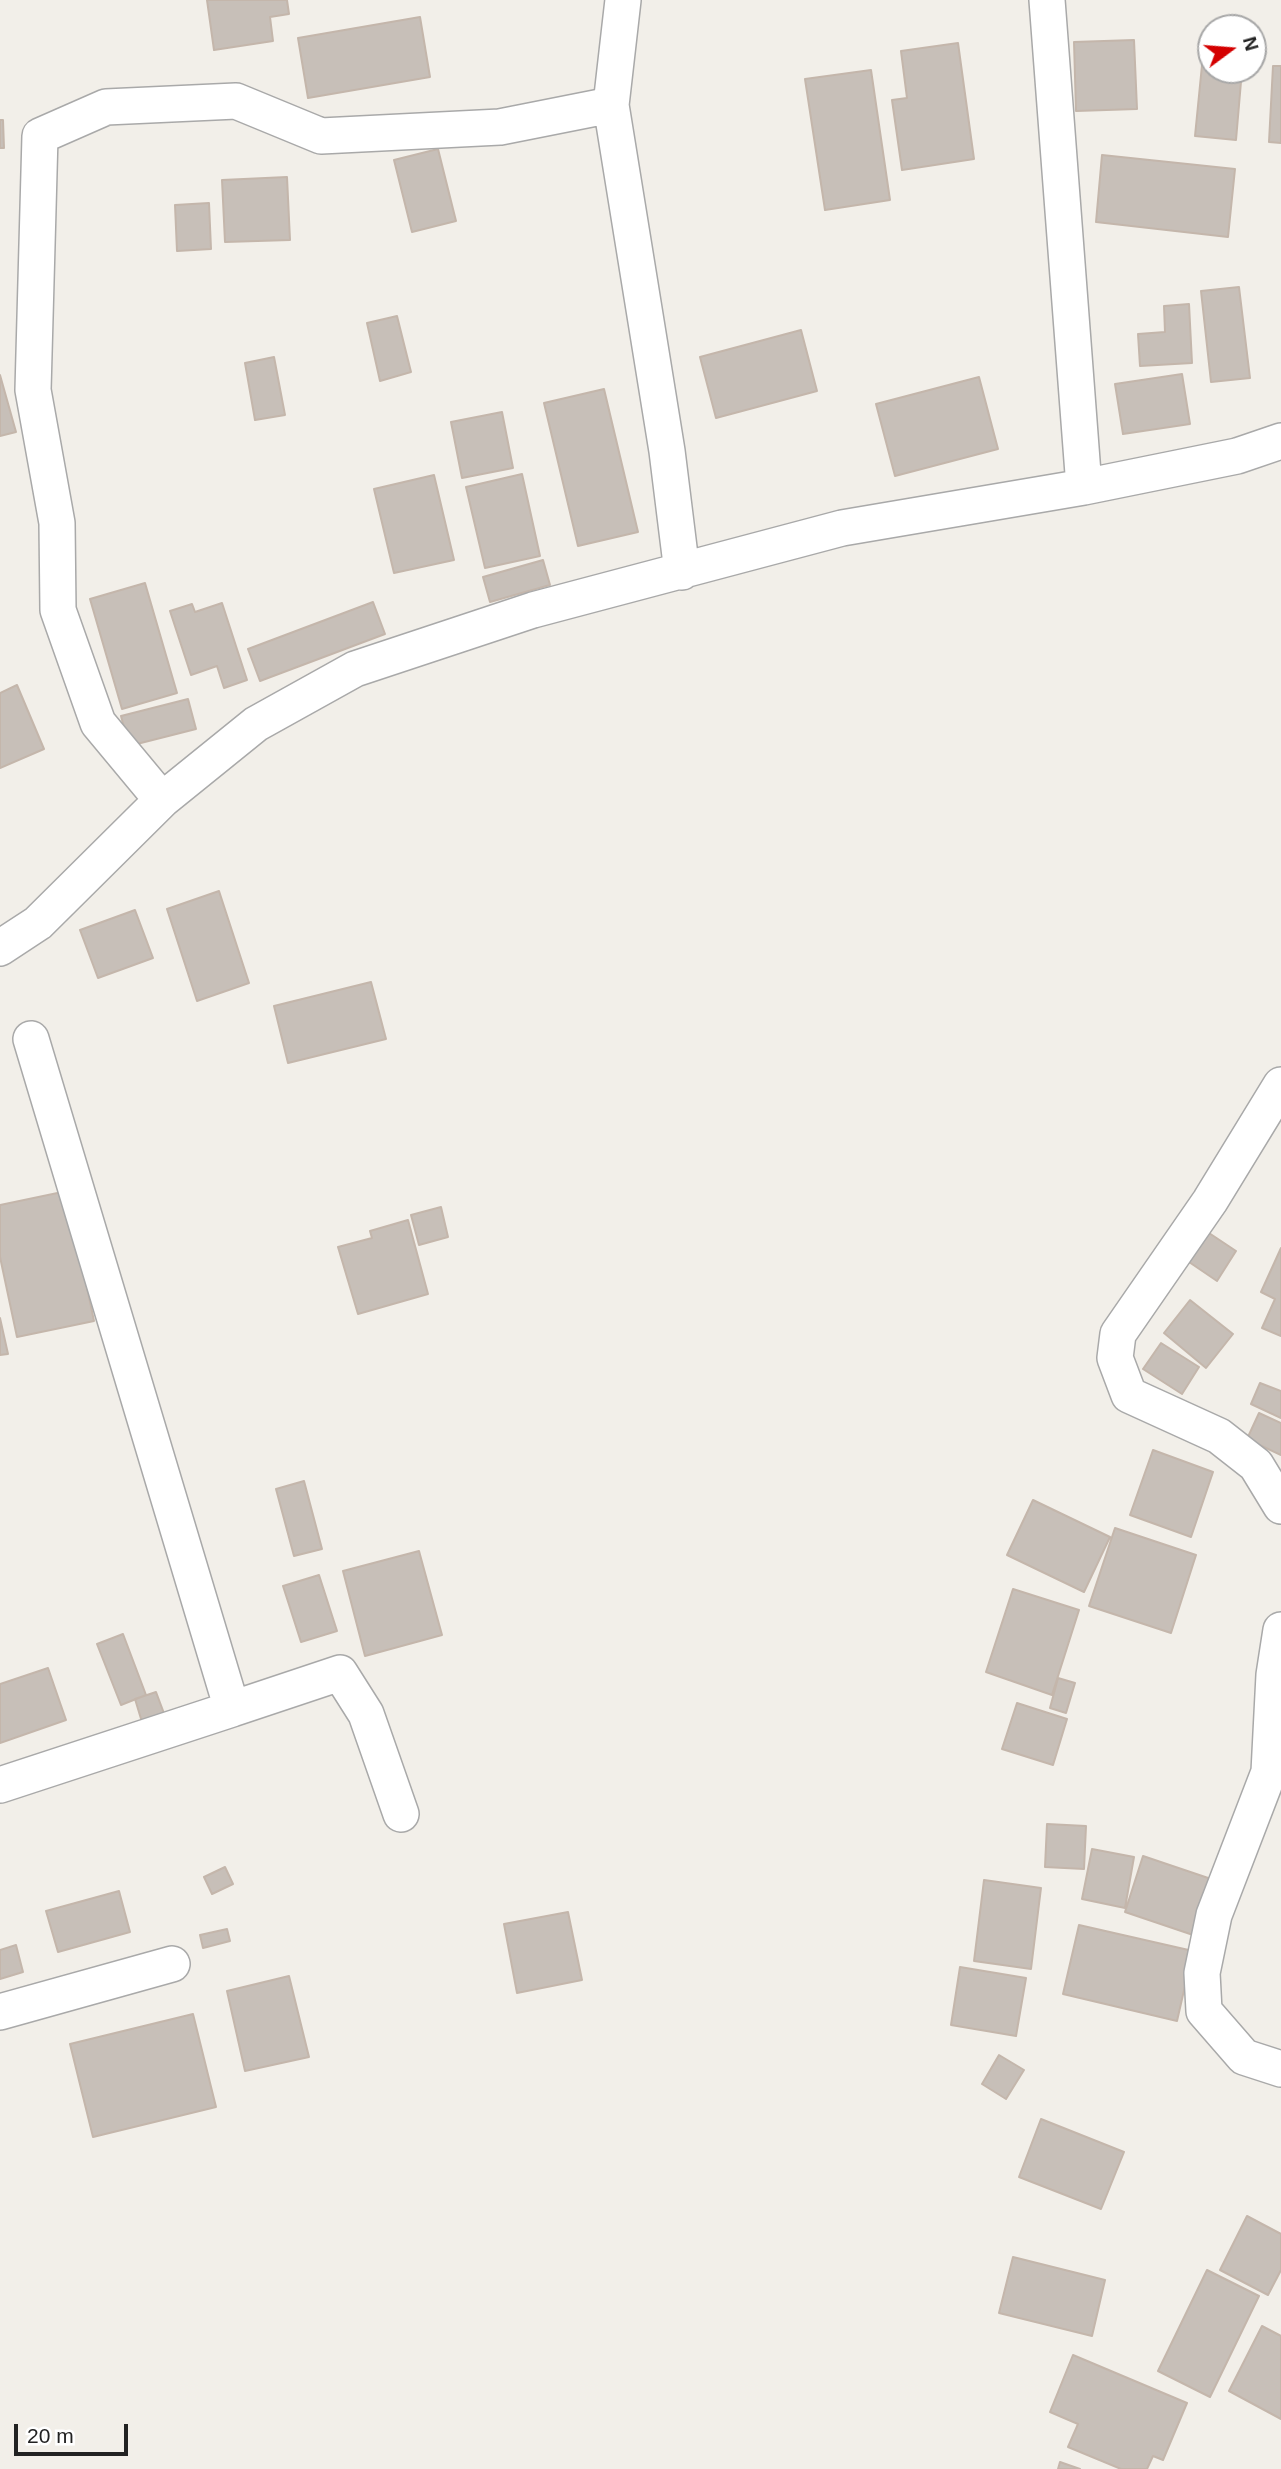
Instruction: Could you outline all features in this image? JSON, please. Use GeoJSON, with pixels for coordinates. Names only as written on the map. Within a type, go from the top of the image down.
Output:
{"type":"FeatureCollection","features":[{"type":"Feature","properties":{"kind":"street"},"geometry":{"type":"LineString","coordinates":[[623,0],[611,105],[667,451],[682,572]]}},
{"type":"Feature","properties":{"kind":"street"},"geometry":{"type":"LineString","coordinates":[[1047,0],[1084,487]]}},
{"type":"Feature","properties":{"kind":"street"},"geometry":{"type":"LineString","coordinates":[[162,800],[98,723],[58,610],[57,523],[33,390],[40,136],[106,107],[119,106],[236,100],[321,136],[500,127],[611,105]]}},
{"type":"Feature","properties":{"kind":"street"},"geometry":{"type":"LineString","coordinates":[[0,948],[38,923],[162,800],[256,724],[355,669],[533,610],[842,528],[1084,487],[1237,456],[1281,441]]}},
{"type":"Feature","properties":{"kind":"street"},"geometry":{"type":"LineString","coordinates":[[31,1039],[232,1709]]}},
{"type":"Feature","properties":{"kind":"street"},"geometry":{"type":"LineString","coordinates":[[1281,1085],[1210,1202],[1118,1334],[1115,1358],[1129,1395],[1219,1436],[1256,1465],[1281,1506]]}},
{"type":"Feature","properties":{"kind":"street"},"geometry":{"type":"LineString","coordinates":[[1281,1630],[1274,1675],[1269,1772],[1214,1915],[1202,1973],[1205,2011],[1244,2057],[1281,2069]]}},
{"type":"Feature","properties":{"kind":"street"},"geometry":{"type":"LineString","coordinates":[[0,1785],[340,1673],[366,1714],[401,1814]]}},
{"type":"Feature","properties":{"kind":"street"},"geometry":{"type":"LineString","coordinates":[[0,2012],[172,1964]]}},
{"type":"Feature","properties":{"kind":"building"},"geometry":{"type":"Polygon","coordinates":[[[207,0],[287,0],[289,14],[270,17],[273,41],[214,50],[207,0]]]}},
{"type":"Feature","properties":{"kind":"building"},"geometry":{"type":"Polygon","coordinates":[[[420,17],[430,77],[308,98],[298,38],[420,17]]]}},
{"type":"Feature","properties":{"kind":"building"},"geometry":{"type":"Polygon","coordinates":[[[1134,40],[1137,109],[1076,111],[1074,42],[1134,40]]]}},
{"type":"Feature","properties":{"kind":"building"},"geometry":{"type":"Polygon","coordinates":[[[958,43],[974,159],[902,170],[892,100],[907,98],[901,51],[958,43]]]}},
{"type":"Feature","properties":{"kind":"building"},"geometry":{"type":"Polygon","coordinates":[[[1273,66],[1281,66],[1281,143],[1269,142],[1273,66]]]}},
{"type":"Feature","properties":{"kind":"building"},"geometry":{"type":"Polygon","coordinates":[[[871,70],[890,200],[825,210],[805,79],[871,70]]]}},
{"type":"Feature","properties":{"kind":"building"},"geometry":{"type":"Polygon","coordinates":[[[1200,84],[1241,84],[1236,140],[1195,136],[1200,84]]]}},
{"type":"Feature","properties":{"kind":"building"},"geometry":{"type":"Polygon","coordinates":[[[0,120],[3,120],[4,148],[0,148],[0,120]]]}},
{"type":"Feature","properties":{"kind":"building"},"geometry":{"type":"Polygon","coordinates":[[[438,149],[456,221],[412,232],[394,160],[438,149]]]}},
{"type":"Feature","properties":{"kind":"building"},"geometry":{"type":"Polygon","coordinates":[[[1102,155],[1235,169],[1228,237],[1096,222],[1102,155]]]}},
{"type":"Feature","properties":{"kind":"building"},"geometry":{"type":"Polygon","coordinates":[[[287,177],[290,240],[225,242],[222,180],[287,177]]]}},
{"type":"Feature","properties":{"kind":"building"},"geometry":{"type":"Polygon","coordinates":[[[209,203],[211,249],[177,251],[175,205],[209,203]]]}},
{"type":"Feature","properties":{"kind":"building"},"geometry":{"type":"Polygon","coordinates":[[[1239,287],[1250,378],[1211,382],[1201,291],[1239,287]]]}},
{"type":"Feature","properties":{"kind":"building"},"geometry":{"type":"Polygon","coordinates":[[[1189,304],[1192,363],[1140,366],[1138,334],[1165,332],[1164,306],[1189,304]]]}},
{"type":"Feature","properties":{"kind":"building"},"geometry":{"type":"Polygon","coordinates":[[[397,316],[411,372],[380,381],[367,323],[397,316]]]}},
{"type":"Feature","properties":{"kind":"building"},"geometry":{"type":"Polygon","coordinates":[[[801,330],[817,391],[716,418],[700,357],[801,330]]]}},
{"type":"Feature","properties":{"kind":"building"},"geometry":{"type":"Polygon","coordinates":[[[274,357],[285,415],[255,420],[245,363],[274,357]]]}},
{"type":"Feature","properties":{"kind":"building"},"geometry":{"type":"Polygon","coordinates":[[[1182,374],[1190,424],[1123,434],[1115,384],[1182,374]]]}},
{"type":"Feature","properties":{"kind":"building"},"geometry":{"type":"Polygon","coordinates":[[[0,375],[16,432],[0,436],[0,375]]]}},
{"type":"Feature","properties":{"kind":"building"},"geometry":{"type":"Polygon","coordinates":[[[979,377],[998,449],[895,476],[876,404],[979,377]]]}},
{"type":"Feature","properties":{"kind":"building"},"geometry":{"type":"Polygon","coordinates":[[[604,389],[638,532],[578,546],[544,403],[604,389]]]}},
{"type":"Feature","properties":{"kind":"building"},"geometry":{"type":"Polygon","coordinates":[[[502,412],[513,468],[462,478],[451,422],[502,412]]]}},
{"type":"Feature","properties":{"kind":"building"},"geometry":{"type":"Polygon","coordinates":[[[522,474],[540,556],[485,568],[466,487],[522,474]]]}},
{"type":"Feature","properties":{"kind":"building"},"geometry":{"type":"Polygon","coordinates":[[[434,475],[454,560],[394,573],[374,489],[434,475]]]}},
{"type":"Feature","properties":{"kind":"building"},"geometry":{"type":"Polygon","coordinates":[[[543,560],[550,585],[490,602],[483,577],[543,560]]]}},
{"type":"Feature","properties":{"kind":"building"},"geometry":{"type":"Polygon","coordinates":[[[145,583],[177,693],[122,709],[90,599],[145,583]]]}},
{"type":"Feature","properties":{"kind":"building"},"geometry":{"type":"Polygon","coordinates":[[[373,602],[385,634],[260,681],[248,649],[373,602]]]}},
{"type":"Feature","properties":{"kind":"building"},"geometry":{"type":"Polygon","coordinates":[[[222,603],[247,680],[224,688],[217,666],[191,675],[170,611],[192,604],[195,612],[222,603]]]}},
{"type":"Feature","properties":{"kind":"building"},"geometry":{"type":"Polygon","coordinates":[[[17,685],[44,749],[0,768],[0,693],[17,685]]]}},
{"type":"Feature","properties":{"kind":"building"},"geometry":{"type":"Polygon","coordinates":[[[188,699],[196,729],[129,746],[121,716],[188,699]]]}},
{"type":"Feature","properties":{"kind":"building"},"geometry":{"type":"Polygon","coordinates":[[[219,891],[249,983],[197,1001],[167,909],[219,891]]]}},
{"type":"Feature","properties":{"kind":"building"},"geometry":{"type":"Polygon","coordinates":[[[135,910],[153,958],[98,978],[80,930],[135,910]]]}},
{"type":"Feature","properties":{"kind":"building"},"geometry":{"type":"Polygon","coordinates":[[[371,982],[386,1039],[288,1063],[274,1006],[371,982]]]}},
{"type":"Feature","properties":{"kind":"building"},"geometry":{"type":"Polygon","coordinates":[[[67,1191],[94,1321],[17,1337],[0,1257],[0,1205],[67,1191]]]}},
{"type":"Feature","properties":{"kind":"building"},"geometry":{"type":"Polygon","coordinates":[[[441,1207],[448,1237],[419,1245],[411,1215],[441,1207]]]}},
{"type":"Feature","properties":{"kind":"building"},"geometry":{"type":"Polygon","coordinates":[[[408,1220],[428,1294],[358,1314],[338,1247],[372,1238],[370,1231],[408,1220]]]}},
{"type":"Feature","properties":{"kind":"building"},"geometry":{"type":"Polygon","coordinates":[[[1209,1233],[1236,1251],[1217,1281],[1189,1262],[1209,1233]]]}},
{"type":"Feature","properties":{"kind":"building"},"geometry":{"type":"Polygon","coordinates":[[[1281,1248],[1281,1336],[1262,1328],[1275,1299],[1261,1292],[1281,1248]]]}},
{"type":"Feature","properties":{"kind":"building"},"geometry":{"type":"Polygon","coordinates":[[[1190,1300],[1233,1334],[1206,1368],[1164,1333],[1190,1300]]]}},
{"type":"Feature","properties":{"kind":"building"},"geometry":{"type":"Polygon","coordinates":[[[0,1318],[8,1354],[0,1355],[0,1318]]]}},
{"type":"Feature","properties":{"kind":"building"},"geometry":{"type":"Polygon","coordinates":[[[1161,1343],[1199,1367],[1182,1394],[1143,1369],[1161,1343]]]}},
{"type":"Feature","properties":{"kind":"building"},"geometry":{"type":"Polygon","coordinates":[[[1260,1383],[1281,1391],[1281,1418],[1251,1404],[1260,1383]]]}},
{"type":"Feature","properties":{"kind":"building"},"geometry":{"type":"Polygon","coordinates":[[[1259,1413],[1281,1423],[1281,1455],[1247,1439],[1259,1413]]]}},
{"type":"Feature","properties":{"kind":"building"},"geometry":{"type":"Polygon","coordinates":[[[1153,1450],[1213,1472],[1191,1537],[1130,1515],[1153,1450]]]}},
{"type":"Feature","properties":{"kind":"building"},"geometry":{"type":"Polygon","coordinates":[[[304,1481],[322,1549],[294,1556],[276,1489],[304,1481]]]}},
{"type":"Feature","properties":{"kind":"building"},"geometry":{"type":"Polygon","coordinates":[[[1033,1500],[1110,1537],[1084,1592],[1007,1555],[1033,1500]]]}},
{"type":"Feature","properties":{"kind":"building"},"geometry":{"type":"Polygon","coordinates":[[[1115,1528],[1196,1555],[1171,1633],[1089,1606],[1115,1528]]]}},
{"type":"Feature","properties":{"kind":"building"},"geometry":{"type":"Polygon","coordinates":[[[419,1551],[442,1635],[365,1656],[343,1571],[419,1551]]]}},
{"type":"Feature","properties":{"kind":"building"},"geometry":{"type":"Polygon","coordinates":[[[319,1575],[337,1631],[301,1642],[283,1586],[319,1575]]]}},
{"type":"Feature","properties":{"kind":"building"},"geometry":{"type":"Polygon","coordinates":[[[1013,1589],[1079,1610],[1052,1695],[986,1672],[1013,1589]]]}},
{"type":"Feature","properties":{"kind":"building"},"geometry":{"type":"Polygon","coordinates":[[[123,1634],[146,1695],[121,1705],[97,1644],[123,1634]]]}},
{"type":"Feature","properties":{"kind":"building"},"geometry":{"type":"Polygon","coordinates":[[[48,1668],[66,1720],[0,1743],[0,1684],[48,1668]]]}},
{"type":"Feature","properties":{"kind":"building"},"geometry":{"type":"Polygon","coordinates":[[[1058,1678],[1075,1683],[1066,1713],[1050,1708],[1058,1678]]]}},
{"type":"Feature","properties":{"kind":"building"},"geometry":{"type":"Polygon","coordinates":[[[156,1692],[168,1724],[145,1732],[135,1699],[156,1692]]]}},
{"type":"Feature","properties":{"kind":"building"},"geometry":{"type":"Polygon","coordinates":[[[1017,1703],[1067,1719],[1053,1765],[1002,1749],[1017,1703]]]}},
{"type":"Feature","properties":{"kind":"building"},"geometry":{"type":"Polygon","coordinates":[[[1047,1824],[1086,1826],[1084,1869],[1045,1867],[1047,1824]]]}},
{"type":"Feature","properties":{"kind":"building"},"geometry":{"type":"Polygon","coordinates":[[[1092,1849],[1134,1857],[1125,1908],[1082,1899],[1092,1849]]]}},
{"type":"Feature","properties":{"kind":"building"},"geometry":{"type":"Polygon","coordinates":[[[1143,1856],[1220,1882],[1202,1938],[1125,1912],[1143,1856]]]}},
{"type":"Feature","properties":{"kind":"building"},"geometry":{"type":"Polygon","coordinates":[[[225,1867],[233,1884],[212,1894],[204,1877],[225,1867]]]}},
{"type":"Feature","properties":{"kind":"building"},"geometry":{"type":"Polygon","coordinates":[[[984,1880],[1041,1888],[1031,1969],[974,1961],[984,1880]]]}},
{"type":"Feature","properties":{"kind":"building"},"geometry":{"type":"Polygon","coordinates":[[[119,1891],[130,1932],[58,1952],[46,1911],[119,1891]]]}},
{"type":"Feature","properties":{"kind":"building"},"geometry":{"type":"Polygon","coordinates":[[[568,1912],[582,1980],[517,1993],[504,1924],[568,1912]]]}},
{"type":"Feature","properties":{"kind":"building"},"geometry":{"type":"Polygon","coordinates":[[[1079,1925],[1193,1951],[1177,2021],[1063,1994],[1079,1925]]]}},
{"type":"Feature","properties":{"kind":"building"},"geometry":{"type":"Polygon","coordinates":[[[227,1929],[230,1941],[203,1948],[200,1935],[227,1929]]]}},
{"type":"Feature","properties":{"kind":"building"},"geometry":{"type":"Polygon","coordinates":[[[16,1945],[23,1972],[0,1979],[0,1950],[16,1945]]]}},
{"type":"Feature","properties":{"kind":"building"},"geometry":{"type":"Polygon","coordinates":[[[960,1967],[1026,1978],[1016,2036],[951,2025],[960,1967]]]}},
{"type":"Feature","properties":{"kind":"building"},"geometry":{"type":"Polygon","coordinates":[[[289,1976],[309,2057],[245,2071],[227,1991],[289,1976]]]}},
{"type":"Feature","properties":{"kind":"building"},"geometry":{"type":"Polygon","coordinates":[[[193,2014],[216,2107],[93,2137],[70,2044],[193,2014]]]}},
{"type":"Feature","properties":{"kind":"building"},"geometry":{"type":"Polygon","coordinates":[[[999,2055],[1024,2070],[1006,2099],[982,2084],[999,2055]]]}},
{"type":"Feature","properties":{"kind":"building"},"geometry":{"type":"Polygon","coordinates":[[[1041,2119],[1124,2152],[1101,2209],[1019,2177],[1041,2119]]]}},
{"type":"Feature","properties":{"kind":"building"},"geometry":{"type":"Polygon","coordinates":[[[1247,2216],[1281,2234],[1281,2270],[1268,2295],[1220,2270],[1247,2216]]]}},
{"type":"Feature","properties":{"kind":"building"},"geometry":{"type":"Polygon","coordinates":[[[1013,2257],[1105,2280],[1092,2336],[999,2313],[1013,2257]]]}},
{"type":"Feature","properties":{"kind":"building"},"geometry":{"type":"Polygon","coordinates":[[[1207,2270],[1259,2296],[1210,2397],[1158,2371],[1207,2270]]]}},
{"type":"Feature","properties":{"kind":"building"},"geometry":{"type":"Polygon","coordinates":[[[1262,2326],[1281,2336],[1281,2419],[1229,2391],[1262,2326]]]}},
{"type":"Feature","properties":{"kind":"building"},"geometry":{"type":"Polygon","coordinates":[[[1073,2355],[1187,2403],[1163,2460],[1153,2456],[1147,2469],[1121,2469],[1068,2447],[1078,2424],[1050,2412],[1073,2355]]]}},
{"type":"Feature","properties":{"kind":"building"},"geometry":{"type":"Polygon","coordinates":[[[1060,2462],[1080,2469],[1058,2469],[1060,2462]]]}}]}
